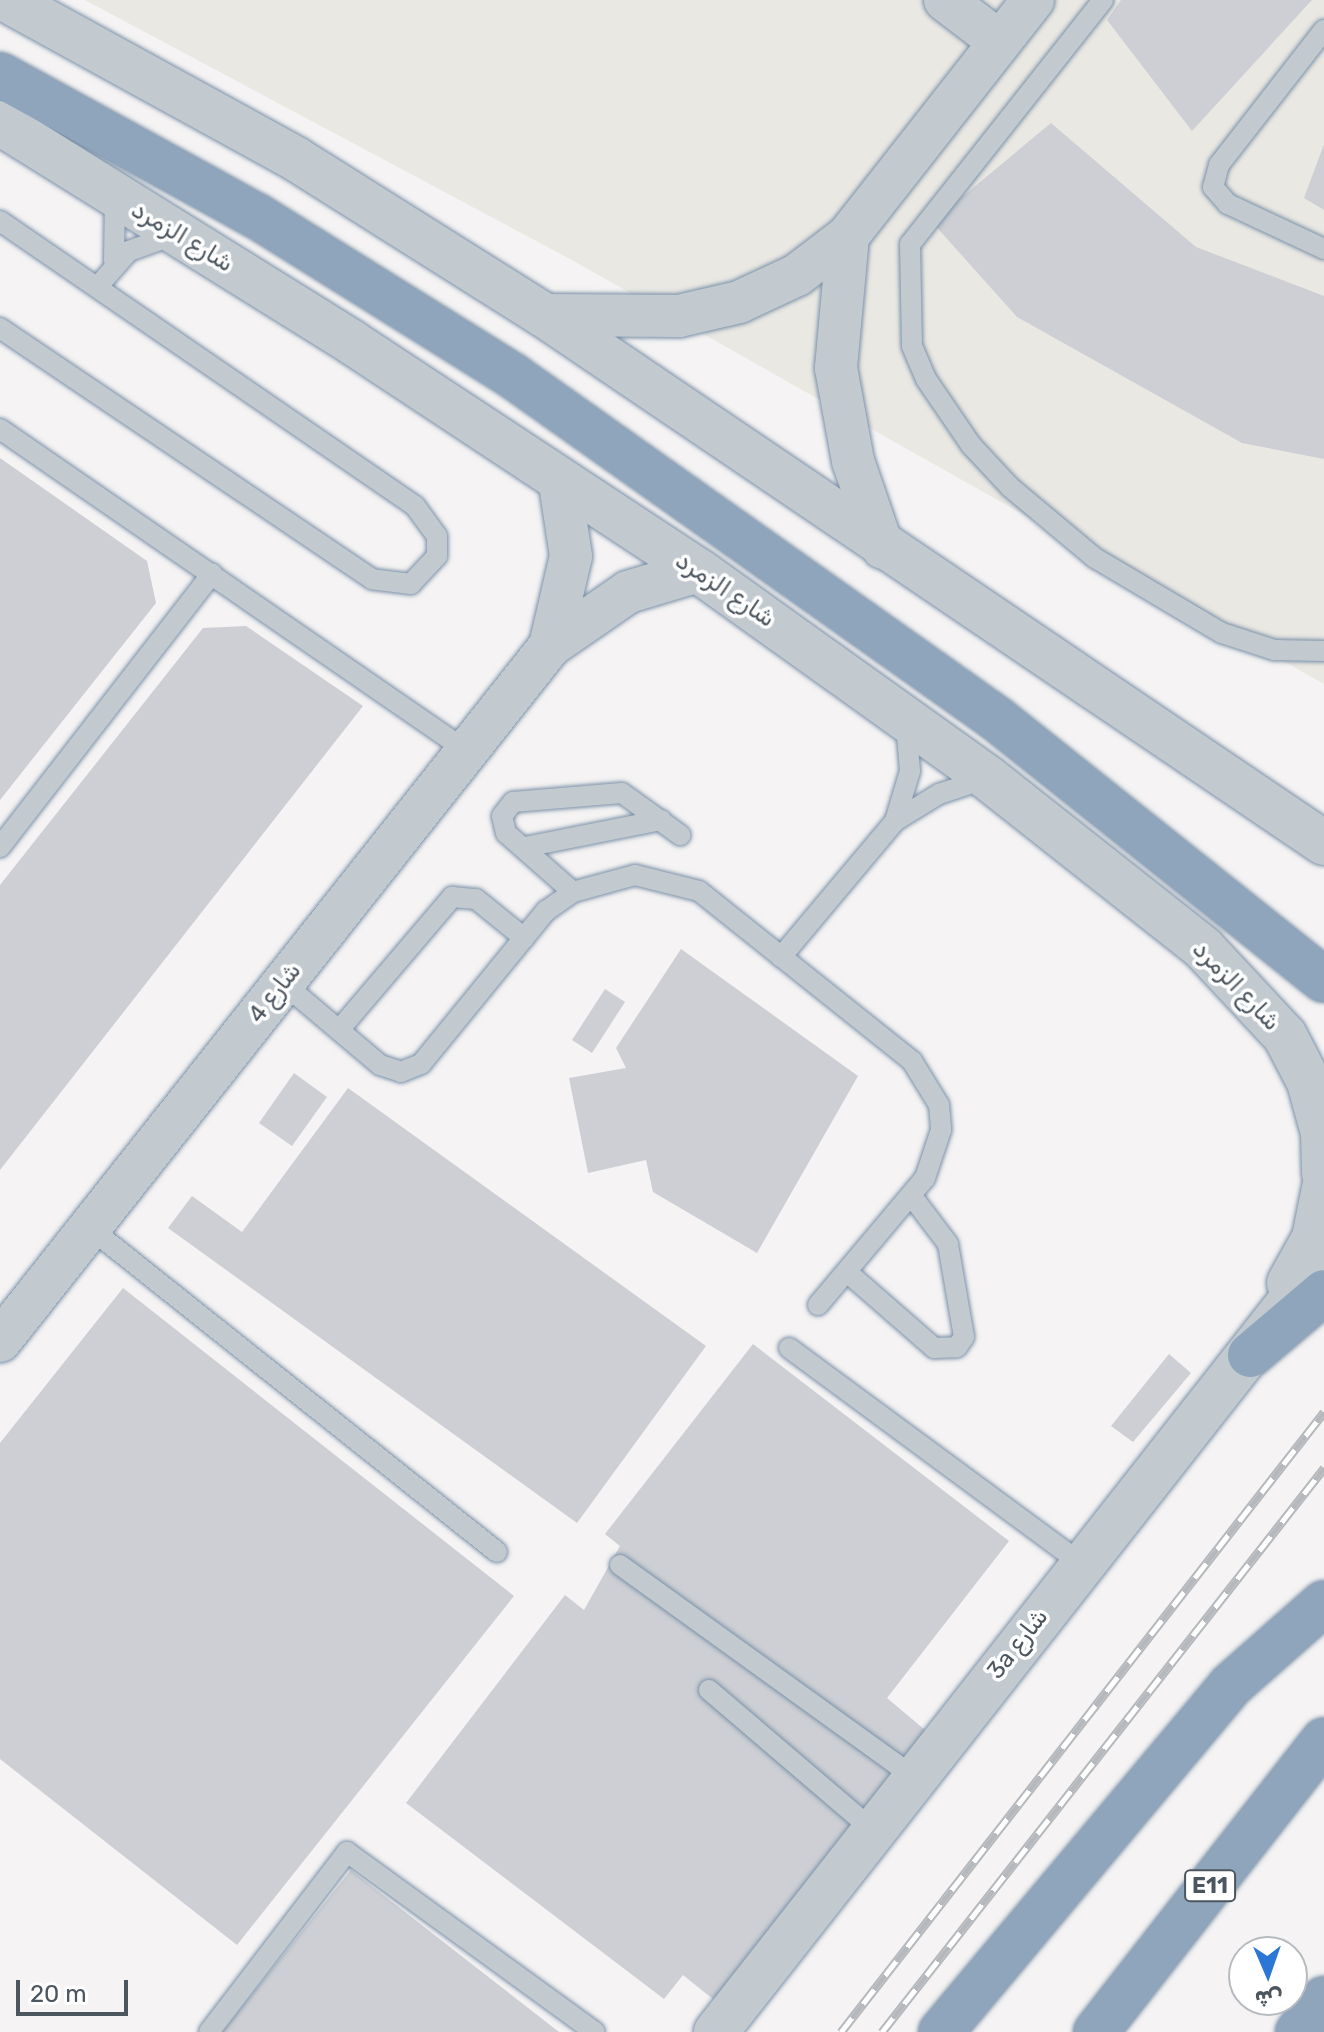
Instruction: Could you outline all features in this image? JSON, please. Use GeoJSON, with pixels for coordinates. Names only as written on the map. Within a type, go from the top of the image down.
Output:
{"type":"FeatureCollection","features":[{"type":"Feature","properties":{"kind":"highway"},"geometry":{"type":"LineString","coordinates":[[0,75],[257,216],[513,376],[997,719],[1324,980]]}},
{"type":"Feature","properties":{"kind":"highway"},"geometry":{"type":"LineString","coordinates":[[1250,1355],[1324,1292]]}},
{"type":"Feature","properties":{"kind":"highway"},"geometry":{"type":"LineString","coordinates":[[941,2032],[1135,1794],[1230,1686],[1324,1603]]}},
{"type":"Feature","properties":{"kind":"highway","name":"E11"},"geometry":{"type":"LineString","coordinates":[[1096,2032],[1324,1740]]}},
{"type":"Feature","properties":{"kind":"highway"},"geometry":{"type":"LineString","coordinates":[[1298,2032],[1324,1999]]}},
{"type":"Feature","properties":{"kind":"street"},"geometry":{"type":"LineString","coordinates":[[7,0],[296,159],[544,315],[883,548],[1324,843]]}},
{"type":"Feature","properties":{"kind":"street"},"geometry":{"type":"LineString","coordinates":[[945,0],[1000,42]]}},
{"type":"Feature","properties":{"kind":"street"},"geometry":{"type":"LineString","coordinates":[[544,315],[649,317],[709,310],[797,275],[848,236],[1028,2]]}},
{"type":"Feature","properties":{"kind":"street","name":"شارع الزمرد"},"geometry":{"type":"LineString","coordinates":[[0,123],[178,234],[560,484],[699,571],[988,778],[1203,948],[1304,1041],[1309,1082],[1323,1133],[1324,1173]]}},
{"type":"Feature","properties":{"kind":"street"},"geometry":{"type":"LineString","coordinates":[[848,236],[836,368],[853,461],[883,548]]}},
{"type":"Feature","properties":{"kind":"street","name":"شارع 4"},"geometry":{"type":"LineString","coordinates":[[550,646],[571,556],[560,484]]}},
{"type":"Feature","properties":{"kind":"street","name":"شارع 4"},"geometry":{"type":"LineString","coordinates":[[0,1341],[550,646],[628,592],[699,571]]}},
{"type":"Feature","properties":{"kind":"street"},"geometry":{"type":"LineString","coordinates":[[1250,1355],[1314,1238],[1324,1188]]}},
{"type":"Feature","properties":{"kind":"street","name":"3a شارع"},"geometry":{"type":"LineString","coordinates":[[716,2032],[1081,1563],[1250,1355],[1324,1258]]}},
{"type":"Feature","properties":{"kind":"lane"},"geometry":{"type":"LineString","coordinates":[[1103,0],[910,244],[912,346],[926,379],[971,445],[1010,487],[1095,558],[1222,633],[1274,650],[1324,651]]}},
{"type":"Feature","properties":{"kind":"lane"},"geometry":{"type":"LineString","coordinates":[[1324,30],[1219,165],[1213,187],[1228,204],[1324,249]]}},
{"type":"Feature","properties":{"kind":"lane"},"geometry":{"type":"LineString","coordinates":[[99,285],[114,261],[114,195]]}},
{"type":"Feature","properties":{"kind":"lane"},"geometry":{"type":"LineString","coordinates":[[0,221],[99,285],[415,506],[437,536],[437,556],[427,573],[411,584],[372,579],[0,328]]}},
{"type":"Feature","properties":{"kind":"lane"},"geometry":{"type":"LineString","coordinates":[[114,261],[178,234]]}},
{"type":"Feature","properties":{"kind":"lane"},"geometry":{"type":"LineString","coordinates":[[0,429],[467,751]]}},
{"type":"Feature","properties":{"kind":"lane"},"geometry":{"type":"LineString","coordinates":[[0,847],[212,574]]}},
{"type":"Feature","properties":{"kind":"lane"},"geometry":{"type":"LineString","coordinates":[[895,821],[910,771],[905,719]]}},
{"type":"Feature","properties":{"kind":"lane"},"geometry":{"type":"LineString","coordinates":[[781,957],[895,821],[939,794],[988,778]]}},
{"type":"Feature","properties":{"kind":"lane"},"geometry":{"type":"LineString","coordinates":[[573,892],[502,825],[506,808],[522,800],[613,792],[631,797],[680,835]]}},
{"type":"Feature","properties":{"kind":"lane"},"geometry":{"type":"LineString","coordinates":[[525,847],[661,820]]}},
{"type":"Feature","properties":{"kind":"lane"},"geometry":{"type":"LineString","coordinates":[[283,983],[390,1071],[411,1070],[524,938],[573,892],[603,880],[668,879],[699,891],[912,1061],[928,1081],[941,1130],[936,1155],[911,1195],[818,1305]]}},
{"type":"Feature","properties":{"kind":"lane"},"geometry":{"type":"LineString","coordinates":[[339,1030],[452,897],[476,899],[524,938]]}},
{"type":"Feature","properties":{"kind":"lane"},"geometry":{"type":"LineString","coordinates":[[847,1272],[934,1348],[957,1347],[964,1337],[947,1238],[911,1195]]}},
{"type":"Feature","properties":{"kind":"lane"},"geometry":{"type":"LineString","coordinates":[[90,1228],[497,1552]]}},
{"type":"Feature","properties":{"kind":"lane"},"geometry":{"type":"LineString","coordinates":[[789,1348],[1081,1563]]}},
{"type":"Feature","properties":{"kind":"lane"},"geometry":{"type":"LineString","coordinates":[[620,1565],[915,1778]]}},
{"type":"Feature","properties":{"kind":"lane"},"geometry":{"type":"LineString","coordinates":[[709,1690],[873,1830]]}},
{"type":"Feature","properties":{"kind":"lane"},"geometry":{"type":"LineString","coordinates":[[209,2032],[347,1852],[595,2032]]}},
{"type":"Feature","properties":{"kind":"shaded area"},"geometry":{"type":"Polygon","coordinates":[[[85,0],[1324,0],[1324,684],[570,259],[85,0]]]}},
{"type":"Feature","properties":{"kind":"building"},"geometry":{"type":"Polygon","coordinates":[[[1121,0],[1312,0],[1192,131],[1107,20],[1121,0]]]}},
{"type":"Feature","properties":{"kind":"building"},"geometry":{"type":"Polygon","coordinates":[[[1051,123],[1196,247],[1324,296],[1324,459],[1242,443],[1017,317],[932,222],[1051,123]]]}},
{"type":"Feature","properties":{"kind":"building"},"geometry":{"type":"Polygon","coordinates":[[[1324,144],[1324,210],[1304,198],[1324,144]]]}},
{"type":"Feature","properties":{"kind":"building"},"geometry":{"type":"Polygon","coordinates":[[[0,458],[147,561],[156,603],[0,800],[0,458]]]}},
{"type":"Feature","properties":{"kind":"building"},"geometry":{"type":"Polygon","coordinates":[[[246,626],[363,706],[0,1170],[0,885],[203,628],[246,626]]]}},
{"type":"Feature","properties":{"kind":"building"},"geometry":{"type":"Polygon","coordinates":[[[681,949],[858,1076],[757,1253],[653,1192],[646,1160],[588,1173],[569,1078],[626,1068],[616,1048],[681,949]]]}},
{"type":"Feature","properties":{"kind":"building"},"geometry":{"type":"Polygon","coordinates":[[[605,989],[625,1002],[592,1053],[572,1040],[605,989]]]}},
{"type":"Feature","properties":{"kind":"building"},"geometry":{"type":"Polygon","coordinates":[[[294,1073],[327,1097],[292,1146],[259,1123],[294,1073]]]}},
{"type":"Feature","properties":{"kind":"building"},"geometry":{"type":"Polygon","coordinates":[[[348,1088],[706,1346],[577,1523],[168,1228],[192,1196],[242,1232],[348,1088]]]}},
{"type":"Feature","properties":{"kind":"building"},"geometry":{"type":"Polygon","coordinates":[[[123,1288],[514,1596],[237,1945],[0,1759],[0,1443],[123,1288]]]}},
{"type":"Feature","properties":{"kind":"building"},"geometry":{"type":"Polygon","coordinates":[[[753,1344],[1009,1541],[887,1698],[931,1735],[719,2004],[683,1975],[664,1999],[406,1803],[565,1595],[584,1610],[620,1546],[605,1534],[753,1344]]]}},
{"type":"Feature","properties":{"kind":"building"},"geometry":{"type":"Polygon","coordinates":[[[1169,1354],[1191,1373],[1133,1442],[1111,1426],[1169,1354]]]}},
{"type":"Feature","properties":{"kind":"building"},"geometry":{"type":"Polygon","coordinates":[[[351,1870],[559,2032],[222,2032],[351,1870]]]}},
{"type":"Feature","properties":{"kind":"railway"},"geometry":{"type":"LineString","coordinates":[[841,2032],[1324,1412]]}},
{"type":"Feature","properties":{"kind":"railway"},"geometry":{"type":"LineString","coordinates":[[882,2032],[1324,1468]]}}]}
